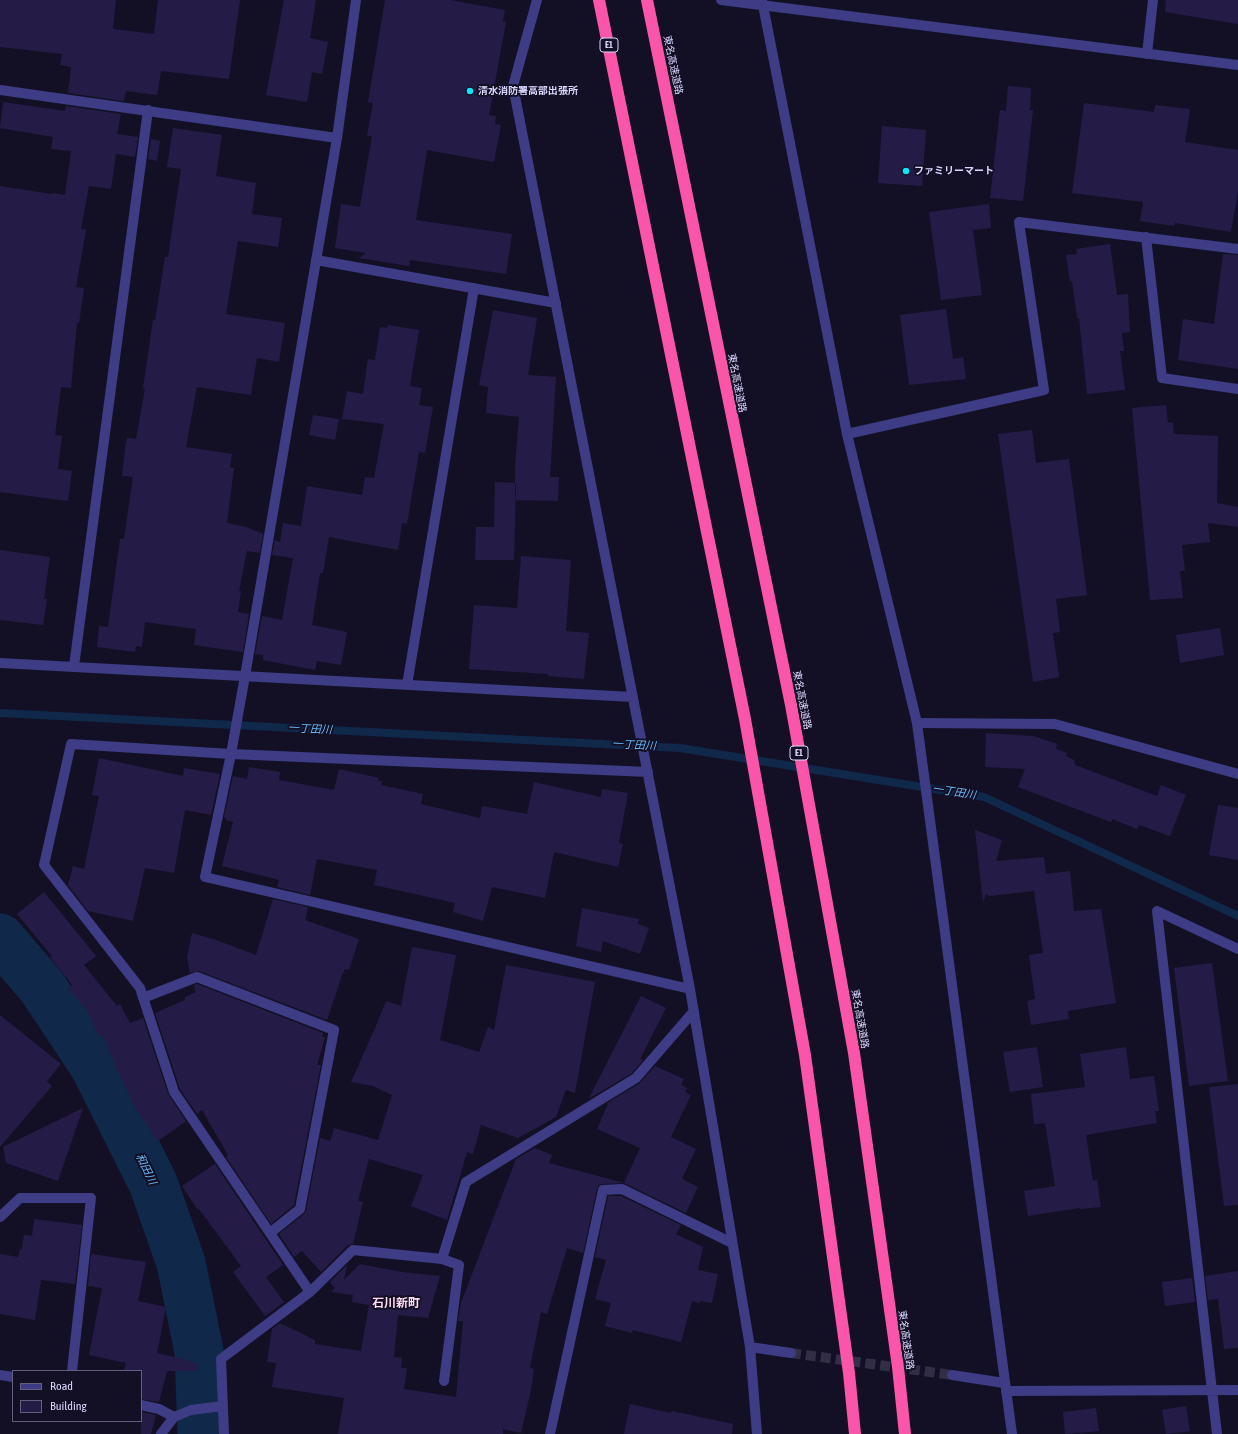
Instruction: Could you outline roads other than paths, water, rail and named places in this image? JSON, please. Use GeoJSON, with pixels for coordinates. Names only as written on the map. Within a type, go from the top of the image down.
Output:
{"type":"FeatureCollection","features":[{"type":"Feature","properties":{"kind":"highway","name":"E1"},"geometry":{"type":"LineString","coordinates":[[599,0],[745,719],[805,1055],[849,1373],[855,1434]]}},
{"type":"Feature","properties":{"kind":"highway","name":"東名高速道路"},"geometry":{"type":"LineString","coordinates":[[647,0],[791,705],[854,1053],[898,1367],[905,1434]]}},
{"type":"Feature","properties":{"kind":"street"},"geometry":{"type":"LineString","coordinates":[[356,0],[337,138],[231,754],[205,877],[690,989]]}},
{"type":"Feature","properties":{"kind":"street"},"geometry":{"type":"LineString","coordinates":[[537,0],[513,86],[694,1011],[750,1347],[757,1434]]}},
{"type":"Feature","properties":{"kind":"street"},"geometry":{"type":"LineString","coordinates":[[721,0],[763,3],[1238,65]]}},
{"type":"Feature","properties":{"kind":"street"},"geometry":{"type":"LineString","coordinates":[[1147,54],[1153,0]]}},
{"type":"Feature","properties":{"kind":"street"},"geometry":{"type":"LineString","coordinates":[[763,3],[848,434],[917,723],[1012,1434]]}},
{"type":"Feature","properties":{"kind":"street"},"geometry":{"type":"LineString","coordinates":[[0,90],[337,138]]}},
{"type":"Feature","properties":{"kind":"street"},"geometry":{"type":"LineString","coordinates":[[74,666],[148,110]]}},
{"type":"Feature","properties":{"kind":"street"},"geometry":{"type":"LineString","coordinates":[[848,434],[1044,390],[1019,222],[1238,249]]}},
{"type":"Feature","properties":{"kind":"street"},"geometry":{"type":"LineString","coordinates":[[1146,237],[1162,378],[1238,389]]}},
{"type":"Feature","properties":{"kind":"street"},"geometry":{"type":"LineString","coordinates":[[316,260],[556,303]]}},
{"type":"Feature","properties":{"kind":"street"},"geometry":{"type":"LineString","coordinates":[[407,685],[474,288]]}},
{"type":"Feature","properties":{"kind":"street"},"geometry":{"type":"LineString","coordinates":[[0,663],[633,697]]}},
{"type":"Feature","properties":{"kind":"street"},"geometry":{"type":"LineString","coordinates":[[917,723],[1055,724],[1238,774]]}},
{"type":"Feature","properties":{"kind":"street"},"geometry":{"type":"LineString","coordinates":[[310,1292],[174,1092],[140,988],[44,865],[71,744],[231,754],[648,772]]}},
{"type":"Feature","properties":{"kind":"street"},"geometry":{"type":"LineString","coordinates":[[1217,1434],[1157,911],[1238,949]]}},
{"type":"Feature","properties":{"kind":"street"},"geometry":{"type":"LineString","coordinates":[[143,998],[197,977],[334,1030],[300,1209],[270,1233]]}},
{"type":"Feature","properties":{"kind":"street"},"geometry":{"type":"LineString","coordinates":[[442,1259],[466,1182],[636,1078],[694,1011]]}},
{"type":"Feature","properties":{"kind":"street"},"geometry":{"type":"LineString","coordinates":[[550,1434],[603,1190],[622,1189],[732,1243]]}},
{"type":"Feature","properties":{"kind":"street"},"geometry":{"type":"LineString","coordinates":[[0,1217],[20,1198],[91,1198],[72,1370]]}},
{"type":"Feature","properties":{"kind":"street"},"geometry":{"type":"LineString","coordinates":[[224,1434],[219,1406],[221,1359],[310,1292],[352,1250],[442,1259],[459,1265],[444,1381]]}},
{"type":"Feature","properties":{"kind":"street"},"geometry":{"type":"LineString","coordinates":[[750,1347],[791,1353]]}},
{"type":"Feature","properties":{"kind":"street"},"geometry":{"type":"LineString","coordinates":[[0,1375],[12,1377]]}},
{"type":"Feature","properties":{"kind":"street"},"geometry":{"type":"LineString","coordinates":[[952,1375],[1005,1387],[1238,1390]]}},
{"type":"Feature","properties":{"kind":"street"},"geometry":{"type":"LineString","coordinates":[[142,1405],[159,1409],[174,1417]]}},
{"type":"Feature","properties":{"kind":"street"},"geometry":{"type":"LineString","coordinates":[[161,1434],[174,1417],[191,1410],[219,1406]]}},
{"type":"Feature","properties":{"kind":"waterway","name":"一丁田川"},"geometry":{"type":"LineString","coordinates":[[0,713],[680,748],[984,797],[1238,916]]}},
{"type":"Feature","properties":{"kind":"waterway","name":"和田川"},"geometry":{"type":"LineString","coordinates":[[0,938],[42,987],[95,1067],[153,1183],[181,1263],[199,1351],[202,1434]]}},
{"type":"Feature","properties":{"kind":"tunnel"},"geometry":{"type":"LineString","coordinates":[[791,1353],[952,1375]]}},
{"type":"Feature","properties":{"kind":"place","name":"清水消防署高部出張所"},"geometry":{"type":"Point","coordinates":[470,91]}},
{"type":"Feature","properties":{"kind":"place","name":"ファミリーマート"},"geometry":{"type":"Point","coordinates":[906,171]}},
{"type":"Feature","properties":{"kind":"district","name":"石川新町"},"geometry":{"type":"Point","coordinates":[396,1303]}}]}
